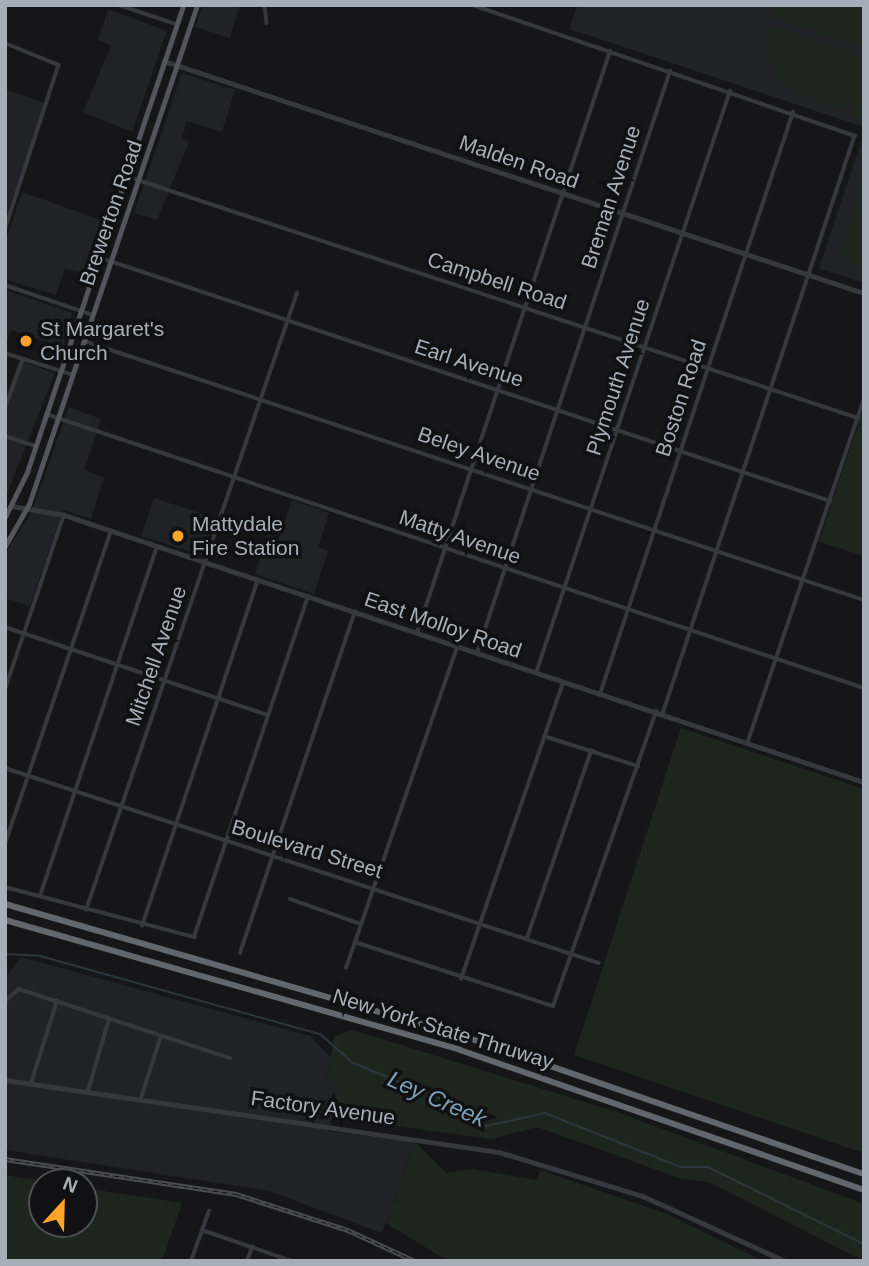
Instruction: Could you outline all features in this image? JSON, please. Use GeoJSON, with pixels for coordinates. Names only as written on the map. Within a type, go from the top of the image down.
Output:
{"type":"FeatureCollection","features":[{"type":"Feature","properties":{"kind":"highway","name":"New York State Thruway"},"geometry":{"type":"LineString","coordinates":[[5,904],[460,1035],[864,1174]]}},
{"type":"Feature","properties":{"kind":"highway","name":"New York State Thruway"},"geometry":{"type":"LineString","coordinates":[[5,919],[460,1050],[864,1190]]}},
{"type":"Feature","properties":{"kind":"main road","name":"Brewerton Road"},"geometry":{"type":"LineString","coordinates":[[5,517],[8,504],[36,446],[183,5]]}},
{"type":"Feature","properties":{"kind":"main road","name":"Brewerton Road"},"geometry":{"type":"LineString","coordinates":[[5,546],[29,504],[197,5]]}},
{"type":"Feature","properties":{"kind":"street"},"geometry":{"type":"LineString","coordinates":[[119,5],[176,24]]}},
{"type":"Feature","properties":{"kind":"street"},"geometry":{"type":"LineString","coordinates":[[265,5],[267,23]]}},
{"type":"Feature","properties":{"kind":"street"},"geometry":{"type":"LineString","coordinates":[[473,5],[793,111],[855,136],[663,714]]}},
{"type":"Feature","properties":{"kind":"street"},"geometry":{"type":"LineString","coordinates":[[5,43],[59,63],[5,230]]}},
{"type":"Feature","properties":{"kind":"street"},"geometry":{"type":"LineString","coordinates":[[417,633],[610,51]]}},
{"type":"Feature","properties":{"kind":"street","name":"Malden Road"},"geometry":{"type":"LineString","coordinates":[[164,61],[864,293]]}},
{"type":"Feature","properties":{"kind":"street","name":"Breman Avenue"},"geometry":{"type":"LineString","coordinates":[[477,653],[670,71]]}},
{"type":"Feature","properties":{"kind":"street","name":"Plymouth Avenue"},"geometry":{"type":"LineString","coordinates":[[536,673],[730,91]]}},
{"type":"Feature","properties":{"kind":"street","name":"Boston Road"},"geometry":{"type":"LineString","coordinates":[[600,694],[793,111]]}},
{"type":"Feature","properties":{"kind":"street","name":"Campbell Road"},"geometry":{"type":"LineString","coordinates":[[125,176],[858,418]]}},
{"type":"Feature","properties":{"kind":"street","name":"Earl Avenue"},"geometry":{"type":"LineString","coordinates":[[98,257],[830,501]]}},
{"type":"Feature","properties":{"kind":"street"},"geometry":{"type":"LineString","coordinates":[[5,285],[93,315]]}},
{"type":"Feature","properties":{"kind":"street","name":"Mitchell Avenue"},"geometry":{"type":"LineString","coordinates":[[86,910],[296,293]]}},
{"type":"Feature","properties":{"kind":"street","name":"Beley Avenue"},"geometry":{"type":"LineString","coordinates":[[84,341],[864,600]]}},
{"type":"Feature","properties":{"kind":"street"},"geometry":{"type":"LineString","coordinates":[[5,353],[73,375]]}},
{"type":"Feature","properties":{"kind":"street"},"geometry":{"type":"LineString","coordinates":[[5,408],[23,359]]}},
{"type":"Feature","properties":{"kind":"street"},"geometry":{"type":"LineString","coordinates":[[747,744],[864,399]]}},
{"type":"Feature","properties":{"kind":"street","name":"Matty Avenue"},"geometry":{"type":"LineString","coordinates":[[46,414],[864,688]]}},
{"type":"Feature","properties":{"kind":"street"},"geometry":{"type":"LineString","coordinates":[[5,436],[36,446]]}},
{"type":"Feature","properties":{"kind":"street","name":"East Molloy Road"},"geometry":{"type":"LineString","coordinates":[[8,504],[29,504],[64,515],[864,782]]}},
{"type":"Feature","properties":{"kind":"street"},"geometry":{"type":"LineString","coordinates":[[5,689],[64,515]]}},
{"type":"Feature","properties":{"kind":"street"},"geometry":{"type":"LineString","coordinates":[[5,844],[111,531]]}},
{"type":"Feature","properties":{"kind":"street"},"geometry":{"type":"LineString","coordinates":[[40,897],[158,547]]}},
{"type":"Feature","properties":{"kind":"street"},"geometry":{"type":"LineString","coordinates":[[142,926],[258,580]]}},
{"type":"Feature","properties":{"kind":"street"},"geometry":{"type":"LineString","coordinates":[[5,887],[189,939],[226,841],[309,597]]}},
{"type":"Feature","properties":{"kind":"street"},"geometry":{"type":"LineString","coordinates":[[240,953],[355,612]]}},
{"type":"Feature","properties":{"kind":"street"},"geometry":{"type":"LineString","coordinates":[[5,627],[268,715]]}},
{"type":"Feature","properties":{"kind":"street"},"geometry":{"type":"LineString","coordinates":[[346,968],[457,646]]}},
{"type":"Feature","properties":{"kind":"street"},"geometry":{"type":"LineString","coordinates":[[461,979],[563,682]]}},
{"type":"Feature","properties":{"kind":"street"},"geometry":{"type":"LineString","coordinates":[[355,942],[548,1009],[557,999],[656,712]]}},
{"type":"Feature","properties":{"kind":"street"},"geometry":{"type":"LineString","coordinates":[[544,736],[638,766]]}},
{"type":"Feature","properties":{"kind":"street"},"geometry":{"type":"LineString","coordinates":[[527,938],[591,751]]}},
{"type":"Feature","properties":{"kind":"street","name":"Boulevard Street"},"geometry":{"type":"LineString","coordinates":[[5,768],[599,962]]}},
{"type":"Feature","properties":{"kind":"street"},"geometry":{"type":"LineString","coordinates":[[290,899],[361,924]]}},
{"type":"Feature","properties":{"kind":"street"},"geometry":{"type":"LineString","coordinates":[[5,1001],[11,990],[57,1001],[230,1058]]}},
{"type":"Feature","properties":{"kind":"street"},"geometry":{"type":"LineString","coordinates":[[31,1083],[57,1001]]}},
{"type":"Feature","properties":{"kind":"street"},"geometry":{"type":"LineString","coordinates":[[88,1091],[110,1019]]}},
{"type":"Feature","properties":{"kind":"street"},"geometry":{"type":"LineString","coordinates":[[141,1098],[161,1036]]}},
{"type":"Feature","properties":{"kind":"street","name":"Factory Avenue"},"geometry":{"type":"LineString","coordinates":[[5,1080],[437,1141],[554,1166],[643,1196],[785,1261]]}},
{"type":"Feature","properties":{"kind":"street"},"geometry":{"type":"LineString","coordinates":[[191,1261],[209,1211]]}},
{"type":"Feature","properties":{"kind":"street"},"geometry":{"type":"LineString","coordinates":[[202,1230],[292,1261]]}},
{"type":"Feature","properties":{"kind":"street"},"geometry":{"type":"LineString","coordinates":[[247,1261],[252,1247]]}},
{"type":"Feature","properties":{"kind":"shaded area"},"geometry":{"type":"Polygon","coordinates":[[[203,5],[240,5],[230,38],[195,27],[203,5]]]}},
{"type":"Feature","properties":{"kind":"shaded area"},"geometry":{"type":"Polygon","coordinates":[[[577,5],[864,5],[864,127],[569,29],[577,5]]]}},
{"type":"Feature","properties":{"kind":"shaded area"},"geometry":{"type":"Polygon","coordinates":[[[774,5],[864,5],[864,49],[771,16],[774,5]]]}},
{"type":"Feature","properties":{"kind":"shaded area"},"geometry":{"type":"Polygon","coordinates":[[[108,9],[167,31],[132,132],[83,112],[111,46],[98,40],[108,9]]]}},
{"type":"Feature","properties":{"kind":"shaded area"},"geometry":{"type":"Polygon","coordinates":[[[768,24],[864,58],[864,119],[850,114],[852,103],[845,101],[847,113],[783,86],[767,57],[768,24]]]}},
{"type":"Feature","properties":{"kind":"shaded area"},"geometry":{"type":"Polygon","coordinates":[[[182,73],[235,90],[222,132],[187,121],[182,138],[189,142],[157,220],[134,213],[182,73]]]}},
{"type":"Feature","properties":{"kind":"shaded area"},"geometry":{"type":"Polygon","coordinates":[[[5,89],[45,103],[5,220],[5,89]]]}},
{"type":"Feature","properties":{"kind":"shaded area"},"geometry":{"type":"Polygon","coordinates":[[[864,133],[864,283],[819,268],[864,133]]]}},
{"type":"Feature","properties":{"kind":"shaded area"},"geometry":{"type":"Polygon","coordinates":[[[864,179],[864,268],[846,261],[841,251],[864,179]]]}},
{"type":"Feature","properties":{"kind":"shaded area"},"geometry":{"type":"Polygon","coordinates":[[[22,192],[104,221],[87,276],[65,268],[56,295],[5,279],[5,243],[22,192]]]}},
{"type":"Feature","properties":{"kind":"shaded area"},"geometry":{"type":"Polygon","coordinates":[[[5,290],[72,313],[63,347],[11,330],[5,347],[5,290]]]}},
{"type":"Feature","properties":{"kind":"shaded area"},"geometry":{"type":"Polygon","coordinates":[[[19,361],[55,373],[5,499],[5,398],[19,361]]]}},
{"type":"Feature","properties":{"kind":"shaded area"},"geometry":{"type":"Polygon","coordinates":[[[864,406],[864,556],[819,542],[864,406]]]}},
{"type":"Feature","properties":{"kind":"shaded area"},"geometry":{"type":"Polygon","coordinates":[[[69,407],[101,419],[84,470],[104,477],[91,519],[63,510],[30,606],[5,598],[5,554],[31,513],[69,407]]]}},
{"type":"Feature","properties":{"kind":"shaded area"},"geometry":{"type":"Polygon","coordinates":[[[154,498],[215,518],[202,555],[141,536],[154,498]]]}},
{"type":"Feature","properties":{"kind":"shaded area"},"geometry":{"type":"Polygon","coordinates":[[[292,500],[329,513],[318,547],[328,551],[314,594],[255,574],[268,534],[279,538],[292,500]]]}},
{"type":"Feature","properties":{"kind":"shaded area"},"geometry":{"type":"Polygon","coordinates":[[[681,728],[864,789],[864,1153],[574,1055],[681,728]]]}},
{"type":"Feature","properties":{"kind":"shaded area"},"geometry":{"type":"Polygon","coordinates":[[[21,957],[310,1036],[331,1058],[327,1081],[341,1085],[328,1131],[415,1142],[382,1233],[269,1191],[5,1150],[5,978],[21,957]]]}},
{"type":"Feature","properties":{"kind":"shaded area"},"geometry":{"type":"Polygon","coordinates":[[[353,1030],[617,1112],[864,1204],[864,1261],[709,1182],[682,1179],[537,1127],[490,1139],[331,1117],[341,1085],[327,1082],[334,1036],[353,1030]]]}},
{"type":"Feature","properties":{"kind":"shaded area"},"geometry":{"type":"Polygon","coordinates":[[[415,1142],[446,1173],[472,1169],[537,1180],[540,1170],[667,1214],[763,1261],[448,1261],[386,1223],[415,1142]]]}},
{"type":"Feature","properties":{"kind":"shaded area"},"geometry":{"type":"Polygon","coordinates":[[[5,1175],[28,1179],[28,1238],[98,1238],[98,1190],[182,1203],[162,1261],[5,1261],[5,1175]]]}},
{"type":"Feature","properties":{"kind":"waterway","name":"Ley Creek"},"geometry":{"type":"LineString","coordinates":[[5,954],[40,956],[320,1034],[353,1063],[442,1099],[486,1126],[545,1113],[681,1167],[708,1167],[864,1244]]}},
{"type":"Feature","properties":{"kind":"railway"},"geometry":{"type":"LineString","coordinates":[[5,1159],[236,1194],[348,1230],[415,1261]]}},
{"type":"Feature","properties":{"kind":"place","name":"St Margaret's Church"},"geometry":{"type":"Point","coordinates":[26,341]}},
{"type":"Feature","properties":{"kind":"place","name":"Mattydale Fire Station"},"geometry":{"type":"Point","coordinates":[178,536]}}]}
